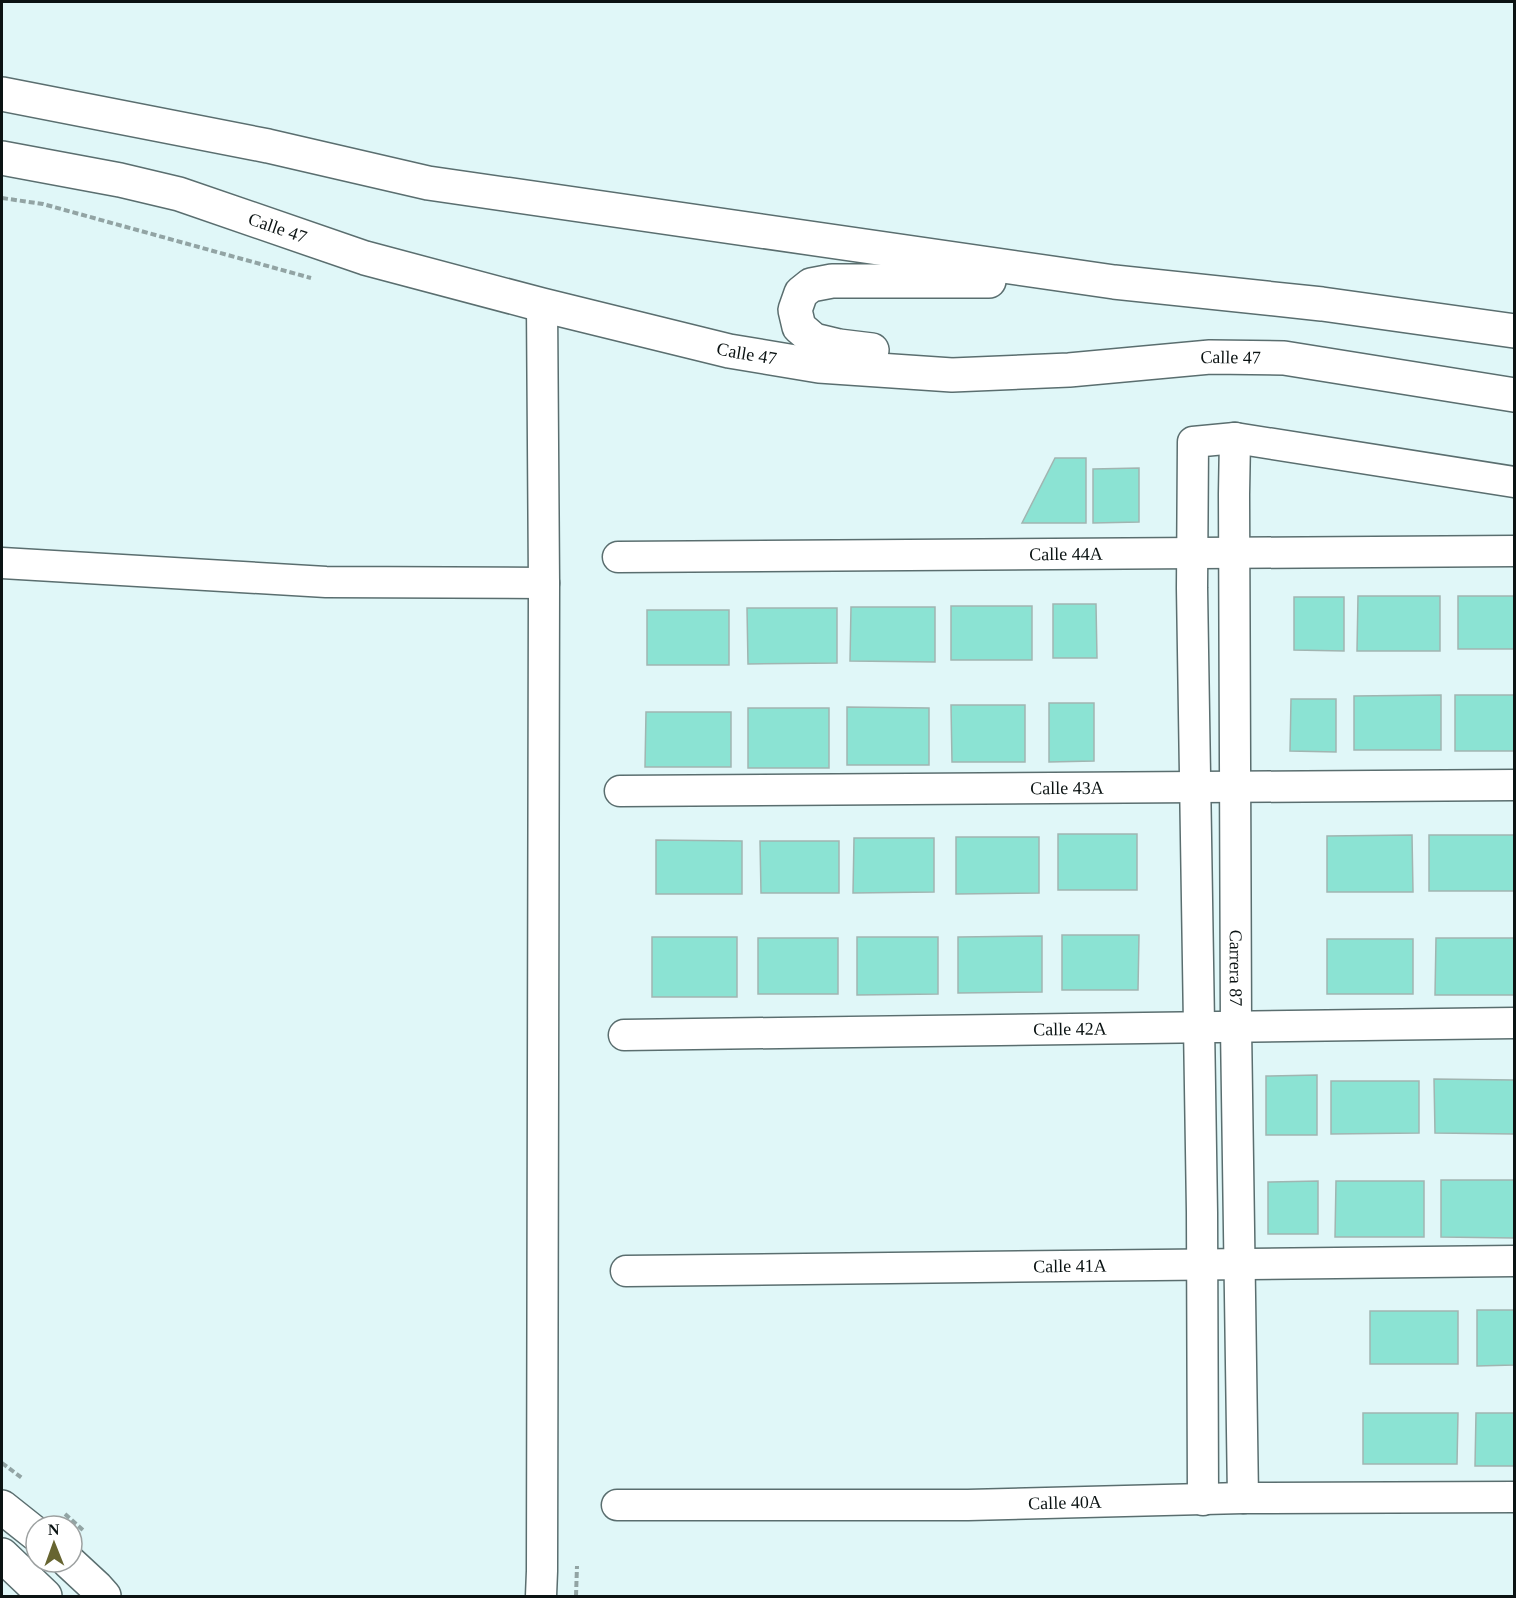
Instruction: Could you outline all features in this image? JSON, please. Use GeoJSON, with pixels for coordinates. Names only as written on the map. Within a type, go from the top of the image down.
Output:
{"type":"FeatureCollection","features":[{"type":"Feature","properties":{"kind":"main road"},"geometry":{"type":"LineString","coordinates":[[2,94],[268,146],[428,183],[1113,282],[1322,304],[1515,331]]}},
{"type":"Feature","properties":{"kind":"main road","name":"Calle 47"},"geometry":{"type":"LineString","coordinates":[[2,158],[120,180],[179,194],[365,258],[542,305],[729,351],[819,366],[952,375],[1069,370],[1210,357],[1284,358],[1515,395]]}},
{"type":"Feature","properties":{"kind":"main road"},"geometry":{"type":"LineString","coordinates":[[1069,370],[839,346],[814,340],[799,327],[795,310],[801,292],[811,285],[832,281],[1113,282]]}},
{"type":"Feature","properties":{"kind":"main road"},"geometry":{"type":"LineString","coordinates":[[2,1507],[24,1524]]}},
{"type":"Feature","properties":{"kind":"main road"},"geometry":{"type":"LineString","coordinates":[[2,1555],[45,1596]]}},
{"type":"Feature","properties":{"kind":"main road"},"geometry":{"type":"LineString","coordinates":[[82,1574],[104,1596]]}},
{"type":"Feature","properties":{"kind":"street"},"geometry":{"type":"LineString","coordinates":[[541,1596],[544,583],[542,305]]}},
{"type":"Feature","properties":{"kind":"street"},"geometry":{"type":"LineString","coordinates":[[1235,438],[1515,482]]}},
{"type":"Feature","properties":{"kind":"street","name":"Carrera 87"},"geometry":{"type":"LineString","coordinates":[[1203,1500],[1192,553],[1193,442],[1235,438],[1233,494],[1236,1027],[1243,1498]]}},
{"type":"Feature","properties":{"kind":"street","name":"Calle 44A"},"geometry":{"type":"LineString","coordinates":[[618,557],[1515,551]]}},
{"type":"Feature","properties":{"kind":"street"},"geometry":{"type":"LineString","coordinates":[[2,563],[326,582],[544,583]]}},
{"type":"Feature","properties":{"kind":"street","name":"Calle 43A"},"geometry":{"type":"LineString","coordinates":[[620,791],[1515,785]]}},
{"type":"Feature","properties":{"kind":"street","name":"Calle 42A"},"geometry":{"type":"LineString","coordinates":[[624,1035],[1515,1023]]}},
{"type":"Feature","properties":{"kind":"street","name":"Calle 41A"},"geometry":{"type":"LineString","coordinates":[[626,1271],[1515,1261]]}},
{"type":"Feature","properties":{"kind":"street","name":"Calle 40A"},"geometry":{"type":"LineString","coordinates":[[617,1505],[968,1505],[1243,1498],[1515,1497]]}},
{"type":"Feature","properties":{"kind":"path"},"geometry":{"type":"LineString","coordinates":[[2,1463],[28,1484]]}},
{"type":"Feature","properties":{"kind":"path"},"geometry":{"type":"LineString","coordinates":[[56,1507],[91,1538]]}},
{"type":"Feature","properties":{"kind":"building"},"geometry":{"type":"Polygon","coordinates":[[[1055,458],[1086,458],[1086,523],[1022,523],[1055,458]]]}},
{"type":"Feature","properties":{"kind":"building"},"geometry":{"type":"Polygon","coordinates":[[[1139,468],[1139,522],[1093,523],[1093,469],[1139,468]]]}},
{"type":"Feature","properties":{"kind":"building"},"geometry":{"type":"Polygon","coordinates":[[[1358,596],[1440,596],[1440,651],[1357,651],[1358,596]]]}},
{"type":"Feature","properties":{"kind":"building"},"geometry":{"type":"Polygon","coordinates":[[[1458,596],[1514,596],[1514,649],[1458,649],[1458,596]]]}},
{"type":"Feature","properties":{"kind":"building"},"geometry":{"type":"Polygon","coordinates":[[[1294,597],[1344,597],[1344,651],[1294,650],[1294,597]]]}},
{"type":"Feature","properties":{"kind":"building"},"geometry":{"type":"Polygon","coordinates":[[[1053,604],[1096,604],[1097,658],[1053,658],[1053,604]]]}},
{"type":"Feature","properties":{"kind":"building"},"geometry":{"type":"Polygon","coordinates":[[[951,606],[1032,606],[1032,660],[951,660],[951,606]]]}},
{"type":"Feature","properties":{"kind":"building"},"geometry":{"type":"Polygon","coordinates":[[[851,607],[935,607],[935,662],[850,661],[851,607]]]}},
{"type":"Feature","properties":{"kind":"building"},"geometry":{"type":"Polygon","coordinates":[[[747,608],[837,608],[837,663],[748,664],[747,608]]]}},
{"type":"Feature","properties":{"kind":"building"},"geometry":{"type":"Polygon","coordinates":[[[647,610],[729,610],[729,665],[647,665],[647,610]]]}},
{"type":"Feature","properties":{"kind":"building"},"geometry":{"type":"Polygon","coordinates":[[[1441,695],[1441,750],[1354,750],[1354,696],[1441,695]]]}},
{"type":"Feature","properties":{"kind":"building"},"geometry":{"type":"Polygon","coordinates":[[[1455,695],[1514,695],[1514,751],[1455,751],[1455,695]]]}},
{"type":"Feature","properties":{"kind":"building"},"geometry":{"type":"Polygon","coordinates":[[[1291,699],[1336,699],[1336,752],[1290,751],[1291,699]]]}},
{"type":"Feature","properties":{"kind":"building"},"geometry":{"type":"Polygon","coordinates":[[[1049,703],[1094,703],[1094,761],[1049,762],[1049,703]]]}},
{"type":"Feature","properties":{"kind":"building"},"geometry":{"type":"Polygon","coordinates":[[[951,705],[1025,705],[1025,762],[952,762],[951,705]]]}},
{"type":"Feature","properties":{"kind":"building"},"geometry":{"type":"Polygon","coordinates":[[[847,707],[929,708],[929,765],[847,765],[847,707]]]}},
{"type":"Feature","properties":{"kind":"building"},"geometry":{"type":"Polygon","coordinates":[[[748,708],[829,708],[829,768],[748,768],[748,708]]]}},
{"type":"Feature","properties":{"kind":"building"},"geometry":{"type":"Polygon","coordinates":[[[646,712],[731,712],[731,767],[645,767],[646,712]]]}},
{"type":"Feature","properties":{"kind":"building"},"geometry":{"type":"Polygon","coordinates":[[[1058,834],[1137,834],[1137,890],[1058,890],[1058,834]]]}},
{"type":"Feature","properties":{"kind":"building"},"geometry":{"type":"Polygon","coordinates":[[[1412,835],[1413,892],[1327,892],[1327,836],[1412,835]]]}},
{"type":"Feature","properties":{"kind":"building"},"geometry":{"type":"Polygon","coordinates":[[[1429,835],[1514,835],[1514,891],[1429,891],[1429,835]]]}},
{"type":"Feature","properties":{"kind":"building"},"geometry":{"type":"Polygon","coordinates":[[[956,837],[1039,837],[1039,893],[956,894],[956,837]]]}},
{"type":"Feature","properties":{"kind":"building"},"geometry":{"type":"Polygon","coordinates":[[[854,838],[934,838],[934,892],[853,893],[854,838]]]}},
{"type":"Feature","properties":{"kind":"building"},"geometry":{"type":"Polygon","coordinates":[[[656,840],[742,841],[742,894],[656,894],[656,840]]]}},
{"type":"Feature","properties":{"kind":"building"},"geometry":{"type":"Polygon","coordinates":[[[760,841],[839,841],[839,893],[761,893],[760,841]]]}},
{"type":"Feature","properties":{"kind":"building"},"geometry":{"type":"Polygon","coordinates":[[[1062,935],[1139,935],[1138,990],[1062,990],[1062,935]]]}},
{"type":"Feature","properties":{"kind":"building"},"geometry":{"type":"Polygon","coordinates":[[[1042,936],[1042,992],[958,993],[958,937],[1042,936]]]}},
{"type":"Feature","properties":{"kind":"building"},"geometry":{"type":"Polygon","coordinates":[[[652,937],[737,937],[737,997],[652,997],[652,937]]]}},
{"type":"Feature","properties":{"kind":"building"},"geometry":{"type":"Polygon","coordinates":[[[857,937],[938,937],[938,994],[857,995],[857,937]]]}},
{"type":"Feature","properties":{"kind":"building"},"geometry":{"type":"Polygon","coordinates":[[[758,938],[838,938],[838,994],[758,994],[758,938]]]}},
{"type":"Feature","properties":{"kind":"building"},"geometry":{"type":"Polygon","coordinates":[[[1436,938],[1514,938],[1514,995],[1435,995],[1436,938]]]}},
{"type":"Feature","properties":{"kind":"building"},"geometry":{"type":"Polygon","coordinates":[[[1327,939],[1413,939],[1413,994],[1327,994],[1327,939]]]}},
{"type":"Feature","properties":{"kind":"building"},"geometry":{"type":"Polygon","coordinates":[[[1317,1075],[1317,1135],[1266,1135],[1266,1076],[1317,1075]]]}},
{"type":"Feature","properties":{"kind":"building"},"geometry":{"type":"Polygon","coordinates":[[[1434,1079],[1514,1080],[1514,1134],[1435,1133],[1434,1079]]]}},
{"type":"Feature","properties":{"kind":"building"},"geometry":{"type":"Polygon","coordinates":[[[1331,1081],[1419,1081],[1419,1133],[1331,1134],[1331,1081]]]}},
{"type":"Feature","properties":{"kind":"building"},"geometry":{"type":"Polygon","coordinates":[[[1441,1180],[1514,1180],[1514,1238],[1441,1237],[1441,1180]]]}},
{"type":"Feature","properties":{"kind":"building"},"geometry":{"type":"Polygon","coordinates":[[[1318,1181],[1318,1234],[1268,1234],[1268,1182],[1318,1181]]]}},
{"type":"Feature","properties":{"kind":"building"},"geometry":{"type":"Polygon","coordinates":[[[1336,1181],[1424,1181],[1424,1237],[1335,1237],[1336,1181]]]}},
{"type":"Feature","properties":{"kind":"building"},"geometry":{"type":"Polygon","coordinates":[[[1477,1310],[1514,1310],[1514,1365],[1477,1366],[1477,1310]]]}},
{"type":"Feature","properties":{"kind":"building"},"geometry":{"type":"Polygon","coordinates":[[[1370,1311],[1458,1311],[1458,1364],[1370,1364],[1370,1311]]]}},
{"type":"Feature","properties":{"kind":"building"},"geometry":{"type":"Polygon","coordinates":[[[1363,1413],[1458,1413],[1457,1464],[1363,1464],[1363,1413]]]}},
{"type":"Feature","properties":{"kind":"building"},"geometry":{"type":"Polygon","coordinates":[[[1476,1413],[1514,1413],[1514,1466],[1475,1466],[1476,1413]]]}}]}
